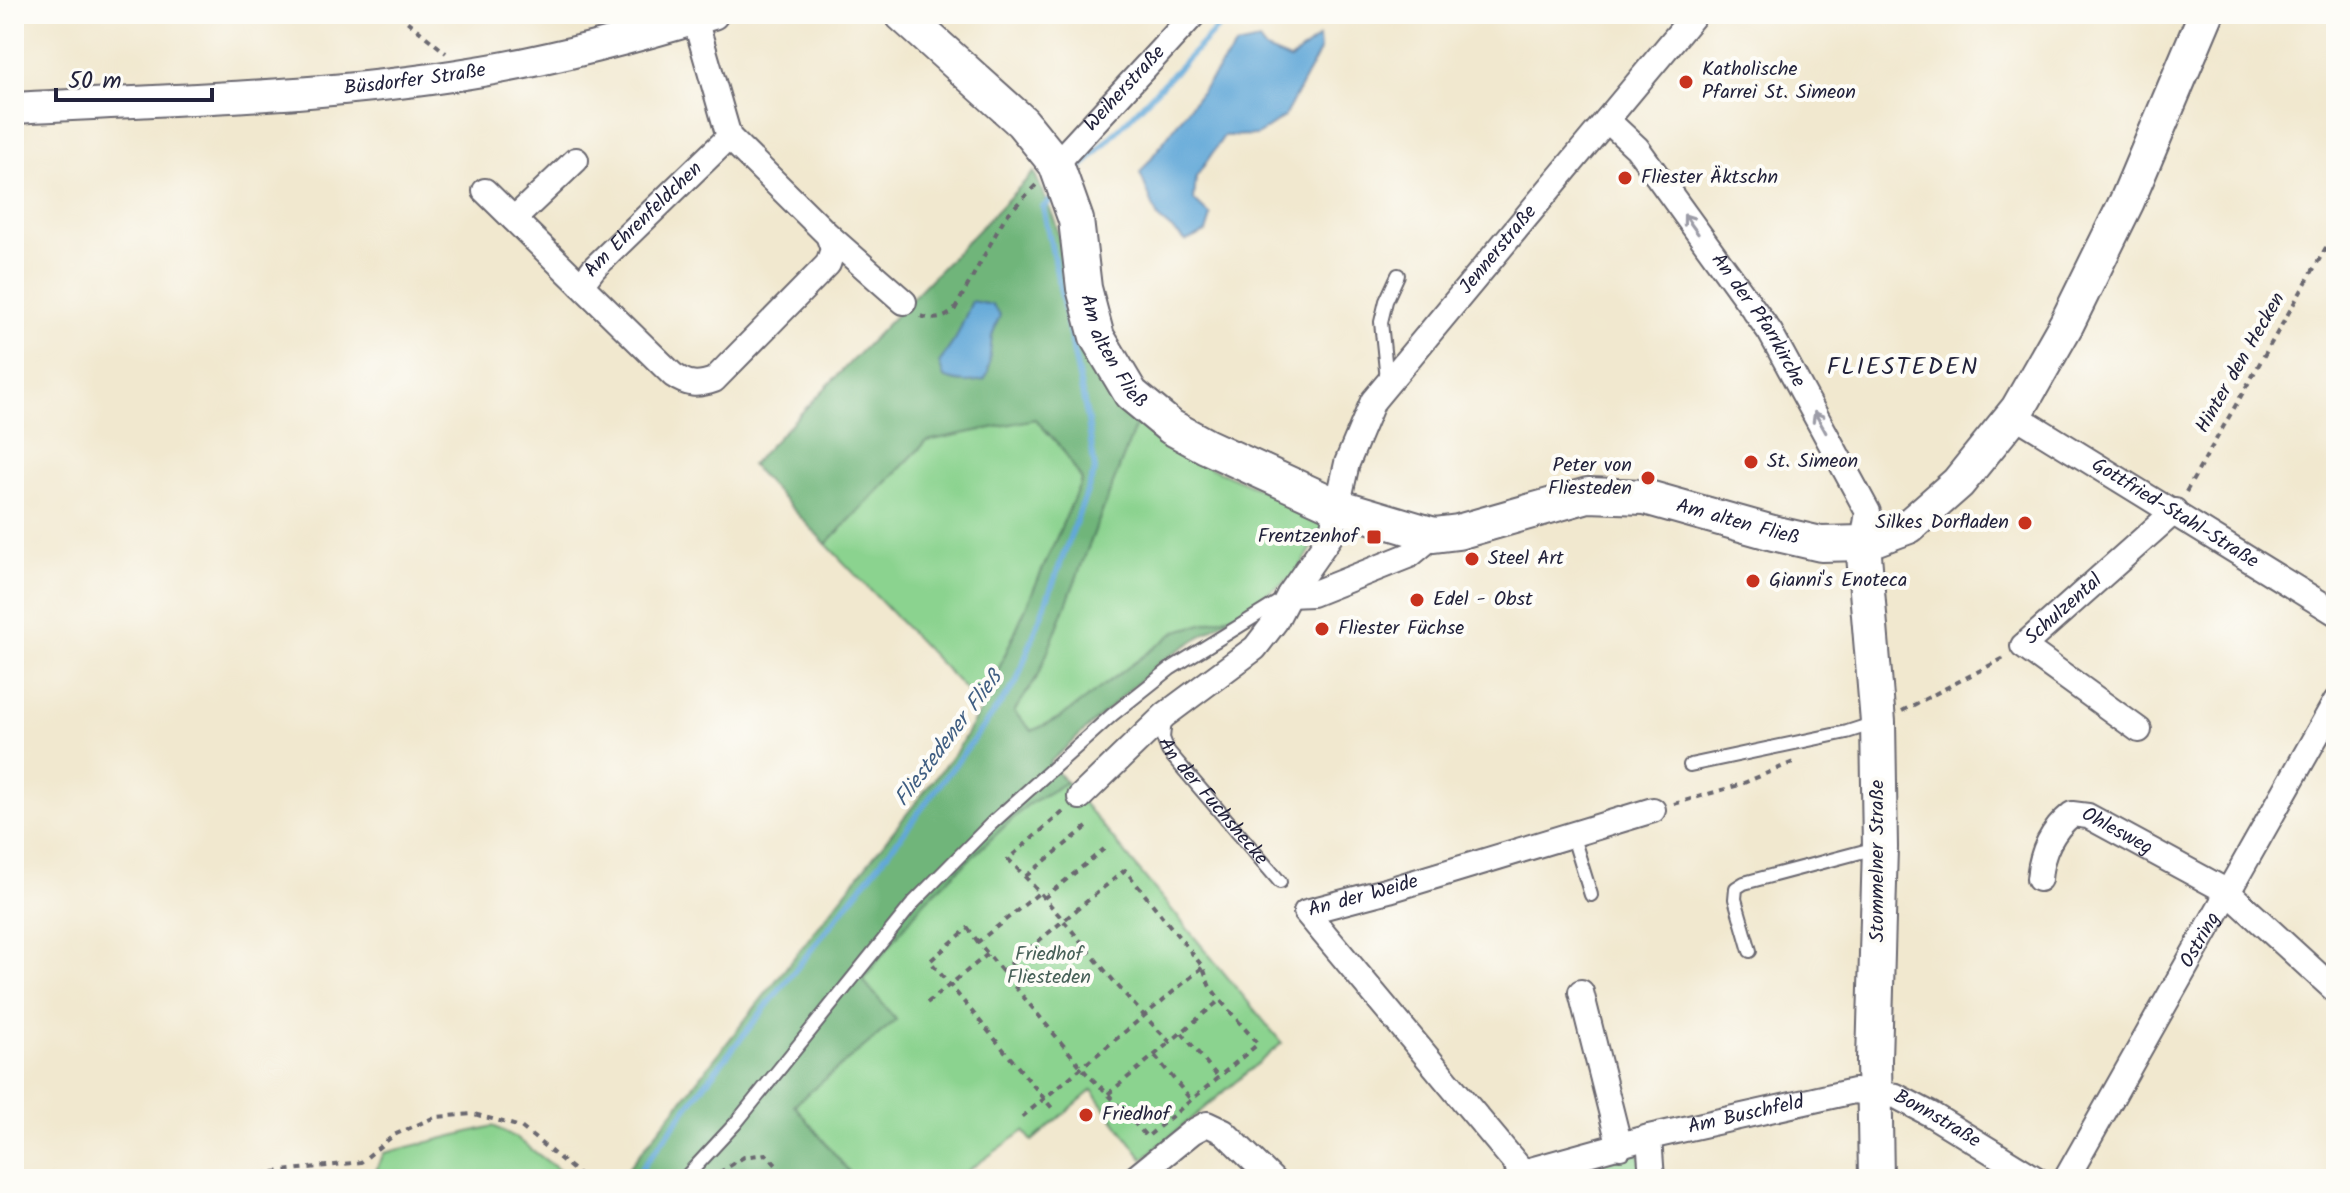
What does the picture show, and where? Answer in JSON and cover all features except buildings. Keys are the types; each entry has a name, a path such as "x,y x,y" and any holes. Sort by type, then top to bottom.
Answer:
{"main road":[{"name":"Am alten Fließ","path":"902,14 1022,122 1056,164 1076,220 1084,288 1097,337 1131,394 1171,427 1337,506 1434,535 1458,532 1588,495 1645,497 1821,544 1863,543 1909,526 1958,483 2013,414 2067,323 2127,201 2206,14"},
{"name":"Stommelner Straße","path":"1863,543 1878,722 1880,847 1876,1179"}],"street":[{"name":"Weiherstraße","path":"1056,164 1194,14"},
{"name":"Jennerstraße","path":"1337,506 1347,463 1373,401 1695,14"},
{"name":"Büsdorfer Straße","path":"14,108 353,89 472,73 704,17"},
{"path":"704,17 729,137 828,235 904,302"},
{"name":"An der Pfarrkirche","path":"1607,120 1637,148 1770,332 1868,512 1863,543"},
{"name":"Am Ehrenfeldchen","path":"729,137 594,268 581,285 673,375 685,383 700,385 714,380 828,264 833,249 828,235"},
{"path":"514,219 576,160"},
{"path":"485,191 581,285"},
{"name":"Gottfried-Stahl-Straße","path":"2013,414 2336,613"},
{"name":"An der Fuchshecke","path":"1080,797 1165,715 1255,648 1331,535 1337,506"},
{"name":"Schulzental","path":"2139,730 2023,646 2175,511"},
{"path":"1289,595 1312,594 1410,555 1434,535"},
{"name":"Ostring","path":"2066,1179 2336,701"},
{"name":"An der Weide","path":"1520,1175 1306,912 1653,810"},
{"name":"Ohlesweg","path":"2039,879 2041,859 2058,825 2072,814 2088,816 2228,892"},
{"path":"2228,892 2336,991"},
{"path":"1581,992 1620,1147"},
{"name":"Am Buschfeld","path":"1520,1175 1649,1137 1854,1091 1875,1094"},
{"name":"Bonnstraße","path":"1875,1094 1896,1096 1932,1115 2036,1179"},
{"path":"1134,1179 1192,1132 1207,1124 1224,1132 1272,1179"},
{"path":"1649,1137 1652,1179"}],"lane":[{"path":"1388,384 1381,322 1386,301 1398,275"},
{"path":"684,1179 735,1124 914,902 992,823 1112,715 1170,669 1289,595"},
{"name":"An der Fuchshecke","path":"1165,715 1163,738 1168,751 1280,882"},
{"path":"1690,765 1847,732 1878,722"},
{"path":"1572,834 1591,895"},
{"path":"1750,951 1735,899 1736,888 1744,883 1880,847"}],"path":[{"path":"398,14 472,73"},
{"path":"904,302 929,319 949,316 1005,217 1056,164"},
{"name":"Hinter den Hecken","path":"2175,511 2336,230"},
{"path":"1878,722 2023,646"},
{"path":"1653,810 1739,785 1812,754"},
{"path":"1080,797 1008,859 1026,876 1143,1016 1170,1042"},
{"path":"1026,876 1087,827"},
{"path":"1044,898 1104,849"},
{"path":"1002,971 1125,870 1203,967 1209,985 1220,1000 1258,1044 1147,1137 1096,1085 978,942 968,928 930,961 1052,1108"},
{"path":"978,942 1039,893"},
{"path":"927,1003 988,954"},
{"path":"1022,1117 1203,967"},
{"path":"1108,1094 1220,1000"},
{"path":"1181,1033 1218,1077"},
{"path":"1154,1055 1191,1100"},
{"path":"214,1179 361,1162 394,1135 435,1117 474,1114 521,1127 585,1179"},
{"path":"709,1179 744,1157 766,1154 789,1179"}],"green space":[{"path":"1034,172 1055,221 1066,265 1076,331 1101,384 1137,422 1039,674 1014,712 1032,731 1060,718 1177,631 1234,615 1159,663 1049,763 1066,782 1026,806 923,903 863,980 896,1020 794,1105 855,1179 758,1179 748,1168 733,1179 620,1179 957,750 982,707 1082,480 1061,447 1035,419 927,441 826,544 751,465"},
{"path":"1035,419 1061,447 1082,480 982,707 826,544 927,441"},
{"path":"1137,422 1183,456 1330,519 1295,575 1234,615 1177,632 1061,717 1032,731 1014,712 1039,674"},
{"name":"Friedhof Fliesteden","path":"1066,782 1282,1043 1143,1159 1092,1090 1032,1141 1024,1131 956,1179 855,1179 794,1105 896,1020 862,980 923,903 1026,806"},
{"path":"493,1126 515,1137 571,1179 372,1179 384,1153"},
{"path":"1639,1152 1644,1179 1541,1179"}],"water":[{"path":"1319,37 1320,51 1284,117 1257,135 1224,136 1196,177 1194,200 1211,216 1206,232 1186,241 1158,218 1140,173 1236,46 1259,41 1266,50 1290,60"},
{"path":"972,301 992,305 1000,315 992,336 988,374 984,380 968,382 944,377 939,363 956,338"}],"waterway":[{"name":"Fliestedener Fließ","path":"1078,171 1231,14"},
{"name":"Fliestedener Fließ","path":"634,1179 1016,683 1095,470 1088,421 1043,207 1050,201"}],"place":[{"name":"Katholische Pfarrei St. Simeon","path":"1686,82"},
{"name":"Fliester Äktschn","path":"1625,178"},
{"name":"St. Simeon","path":"1751,462"},
{"name":"Peter von Fliesteden","path":"1648,478"},
{"name":"Silkes Dorfladen","path":"2025,523"},
{"name":"Frentzenhof","path":"1374,537"},
{"name":"Steel Art","path":"1472,559"},
{"name":"Gianni's Enoteca","path":"1753,581"},
{"name":"Edel - Obst","path":"1417,600"},
{"name":"Fliester Füchse","path":"1322,629"},
{"name":"Friedhof","path":"1086,1115"}],"district":[{"name":"FLIESTEDEN","path":"1903,367"}]}
